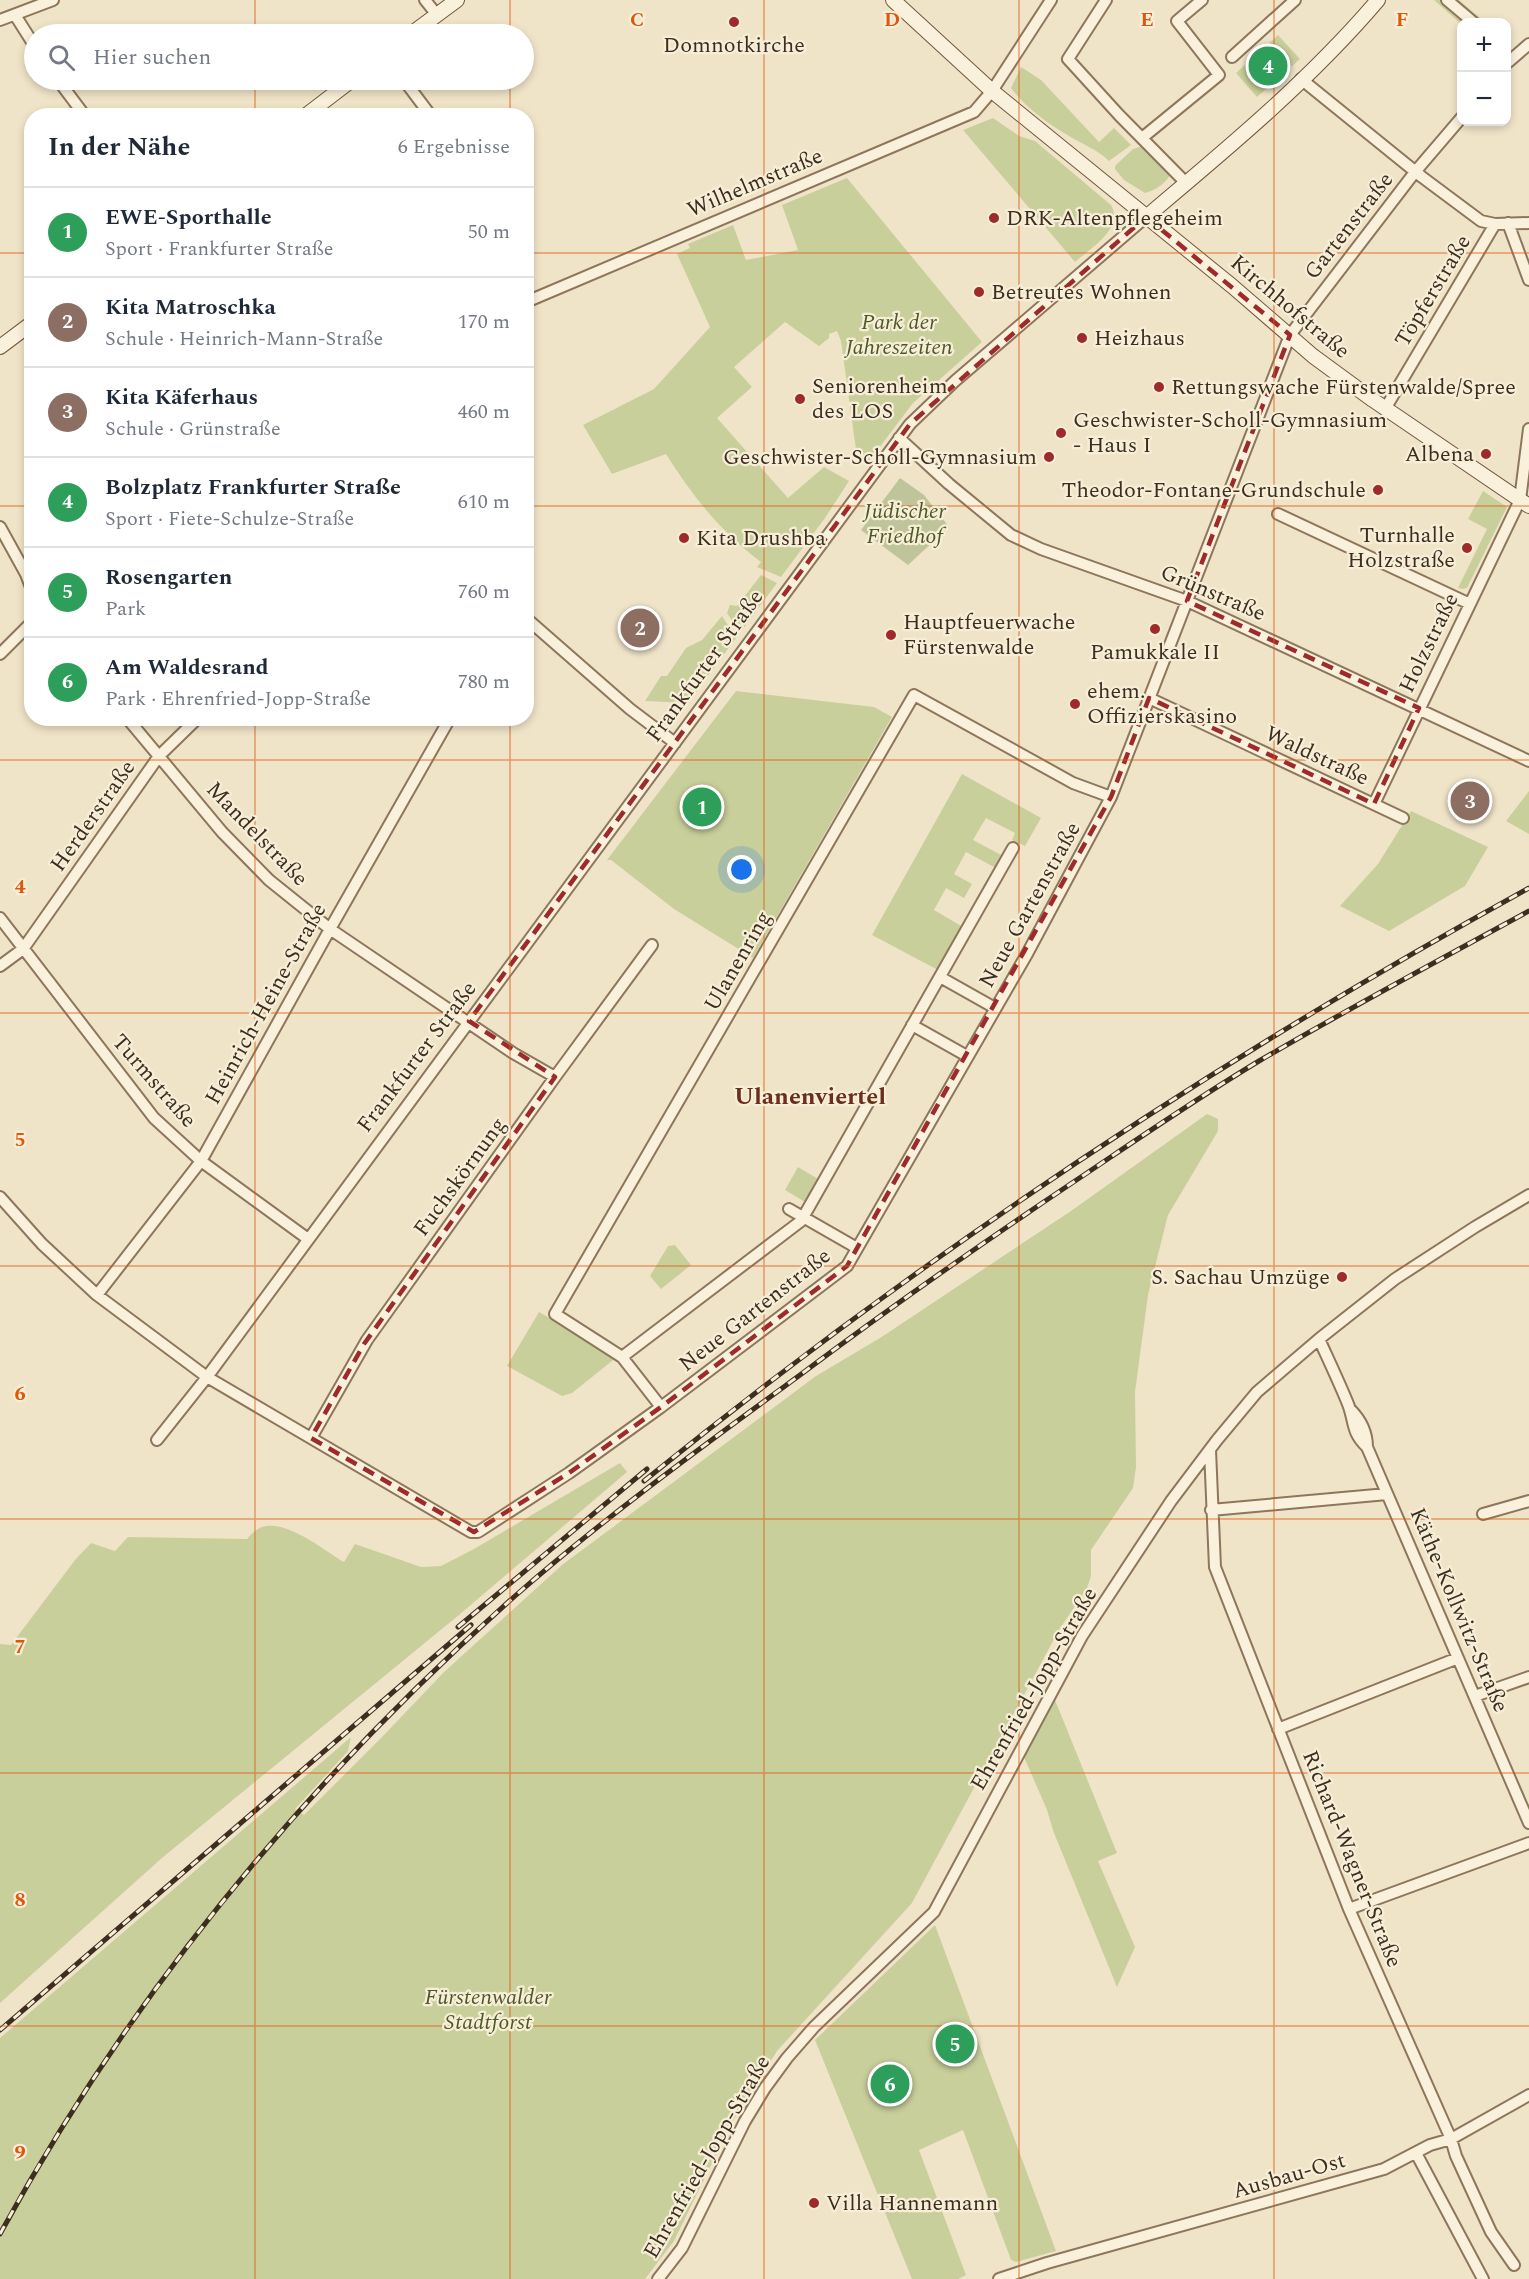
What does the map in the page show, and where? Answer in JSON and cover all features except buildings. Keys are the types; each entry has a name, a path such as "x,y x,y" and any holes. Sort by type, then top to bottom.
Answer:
{"street":[{"path":"0,20 53,0"},
{"path":"425,0 437,15"},
{"path":"425,24 457,0"},
{"name":"Kirchhofstraße","path":"893,0 992,91 1335,374 1525,503"},
{"name":"Wilhelmstraße","path":"534,295 974,112 992,91 1051,0"},
{"path":"1106,0 1068,59 1186,183"},
{"path":"1142,138 1219,75 1177,21 1202,0"},
{"path":"1232,57 1295,0"},
{"path":"1447,0 1468,18"},
{"name":"Frankfurter Straße","path":"157,1440 207,1377 910,424 955,381 1186,183 1301,79 1372,2"},
{"path":"15,15 24,29"},
{"path":"1511,54 1529,44"},
{"path":"1301,79 1481,221 1495,224 1529,223"},
{"path":"66,90 79,108"},
{"path":"315,108 339,90"},
{"path":"412,90 425,108"},
{"name":"Gartenstraße","path":"1187,601 1290,335 1457,122"},
{"path":"1508,223 1529,280"},
{"name":"Töpferstraße","path":"1385,408 1495,224"},
{"path":"0,347 24,329"},
{"name":"Holzstraße","path":"1374,804 1470,604 1525,503 1529,429"},
{"name":"Grünstraße","path":"899,438 949,484 1011,535 1041,549 1187,601 1529,761"},
{"path":"1278,514 1470,604"},
{"path":"0,527 24,570"},
{"name":"Neue Gartenstraße","path":"0,1197 42,1244 97,1295 207,1377 474,1532 569,1473 661,1407 847,1266 1056,903 1111,797 1187,601"},
{"path":"534,625 630,709 675,743"},
{"path":"0,654 24,630"},
{"name":"Ulanenring","path":"661,1407 622,1357 555,1314 914,695 1073,783 1111,797"},
{"name":"Waldstraße","path":"1149,698 1403,818"},
{"name":"Mandelstraße","path":"134,726 222,831 269,880 330,929 469,1021 513,1053 555,1077"},
{"name":"Herderstraße","path":"0,966 23,949 159,756 190,726"},
{"name":"Heinrich-Heine-Straße","path":"97,1295 201,1161 445,726"},
{"path":"622,1357 801,1221 1013,848"},
{"name":"Turmstraße","path":"0,918 154,1118 201,1161 308,1239"},
{"name":"Fuchskörnung","path":"311,1438 364,1344 652,945"},
{"path":"940,976 995,1008"},
{"path":"912,1025 967,1056"},
{"name":"Ehrenfried-Jopp-Straße","path":"658,2279 682,2248 746,2121 765,2088 787,2058 814,2027 934,1912 1082,1636 1171,1501 1210,1450 1257,1392 1319,1339 1395,1279 1529,1195"},
{"path":"789,1209 857,1248"},
{"name":"Käthe-Kollwitz-Straße","path":"1319,1339 1350,1408 1352,1426 1359,1439 1367,1447 1529,1822"},
{"name":"Richard-Wagner-Straße","path":"1210,1450 1215,1567 1349,1909 1451,2139 1455,2156 1491,2232 1514,2265"},
{"path":"1211,1510 1387,1494"},
{"path":"1483,1514 1529,1501"},
{"path":"1278,1729 1458,1658"},
{"path":"1474,1696 1529,1677"},
{"path":"1349,1909 1529,1843"},
{"name":"Ausbau-Ost","path":"999,2279 1047,2263 1384,2169 1430,2145 1451,2139 1529,2095"},
{"path":"1416,2153 1483,2279"}],"highlighted area":[{"path":"1146,217 1290,335 1187,601 1419,708 1374,804 1149,698 1111,797 847,1266 661,1407 569,1473 474,1532 311,1438 364,1344 555,1077 469,1021 910,424"}],"green space":[{"path":"1434,0 1459,0 1480,18 1457,18 1457,20"},
{"path":"1278,35 1300,59 1257,97 1236,73"},
{"path":"1021,67 1041,80 1099,142 1114,128 1131,145 1109,161 1095,150 1045,121 1011,88"},
{"path":"993,118 1019,136 1035,141 1111,205 1114,214 1110,230 1075,262 963,130"},
{"path":"1143,146 1171,173 1160,186 1145,193 1124,180 1115,169 1115,166 1133,149"},
{"name":"Park der Jahreszeiten","path":"847,178 982,342 913,403 867,464 857,457 841,341 837,331 829,334 829,338 819,346 785,322 734,367 752,387 717,418 788,498 824,467 849,481 825,518 781,577 757,567 761,562 720,526 686,485 666,454 612,474 583,425 654,389 710,327 677,254 690,248 688,244 733,225 746,260 798,250 782,205"},
{"name":"Jüdischer Friedhof","path":"900,478 924,495 949,527 908,565 861,530"},
{"path":"1483,491 1507,507 1467,588 1462,589 1458,588 1487,529 1468,519"},
{"path":"761,575 777,583 740,633 727,613 730,605 737,606"},
{"path":"722,616 736,638 688,703 645,701 661,676 667,676 686,648 702,640"},
{"path":"736,691 874,707 892,717 753,958 674,909 611,860 607,860"},
{"path":"962,774 1041,818 1025,846 1012,840 1015,833 986,818 973,840 1003,856 996,868 966,852 954,874 972,884 964,898 946,888 934,910 963,927 938,970 872,935"},
{"path":"1529,791 1529,834 1506,821"},
{"path":"1411,811 1488,847 1465,886 1389,931 1340,906 1378,864"},
{"name":"Fürstenwalder Stadtforst","path":"1207,1114 1218,1119 1218,1131 1168,1215 1148,1295 1135,1392 1136,1467 1133,1488 1091,1550 1091,1576 1087,1588 1059,1630 912,1903 777,2051 732,2122 674,2241 645,2279 0,2279 0,2038 351,1737 348,1751 295,1809 304,1815 444,1672 562,1565 816,1376 880,1338 1071,1211"},
{"path":"798,1167 818,1179 805,1202 785,1190"},
{"path":"675,1245 691,1265 661,1289 650,1276 668,1246"},
{"path":"539,1312 617,1357 572,1393 562,1396 507,1366"},
{"path":"620,1463 627,1472 459,1615 162,1858 0,2003 0,1644 11,1645 75,1560 91,1543 115,1551 128,1537 247,1539 260,1528 272,1526 293,1531 344,1562 355,1544 421,1567 441,1566"},
{"path":"1055,1700 1117,1853 1098,1861 1135,1947 1117,1987 1024,1757"},
{"path":"935,1925 1056,2251 1016,2262 1011,2260 963,2130 919,2150 966,2275 958,2279 912,2279 815,2040"}],"railway":[{"path":"644,1481 748,1398 855,1318 963,1240 1073,1165 1298,1022 1529,888"},
{"path":"0,2234 52,2145 107,2058 167,1974 230,1893 296,1814 366,1739 439,1666 515,1596 584,1538 691,1455 900,1302 1035,1208 1187,1106 1259,1061 1529,911"},
{"path":"458,1627 647,1469"},
{"path":"0,2030 471,1625"}],"place":[{"name":"Domnotkirche","path":"734,22"},
{"name":"Bolzplatz Frankfurter Straße","path":"1268,66"},
{"name":"DRK-Altenpflegeheim","path":"994,218"},
{"name":"Betreutes Wohnen","path":"979,292"},
{"name":"Heizhaus","path":"1082,338"},
{"name":"Rettungswache Fürstenwalde/Spree","path":"1159,387"},
{"name":"Seniorenheim des LOS","path":"800,399"},
{"name":"Geschwister-Scholl-Gymnasium - Haus I","path":"1061,433"},
{"name":"Albena","path":"1486,454"},
{"name":"Geschwister-Scholl-Gymnasium","path":"1049,457"},
{"name":"Theodor-Fontane-Grundschule","path":"1378,490"},
{"name":"Kita Drushba","path":"684,538"},
{"name":"Turnhalle Holzstraße","path":"1467,548"},
{"name":"Kita Matroschka","path":"640,628"},
{"name":"Pamukkale II","path":"1155,629"},
{"name":"Hauptfeuerwache Fürstenwalde","path":"891,635"},
{"name":"ehem. Offizierskasino","path":"1075,704"},
{"name":"Kita Käferhaus","path":"1470,801"},
{"name":"EWE-Sporthalle","path":"702,807"},
{"name":"S. Sachau Umzüge","path":"1342,1277"},
{"name":"Rosengarten","path":"955,2044"},
{"name":"Am Waldesrand","path":"890,2084"},
{"name":"Villa Hannemann","path":"814,2203"}],"district":[{"name":"Ulanenviertel","path":"810,1097"}]}
